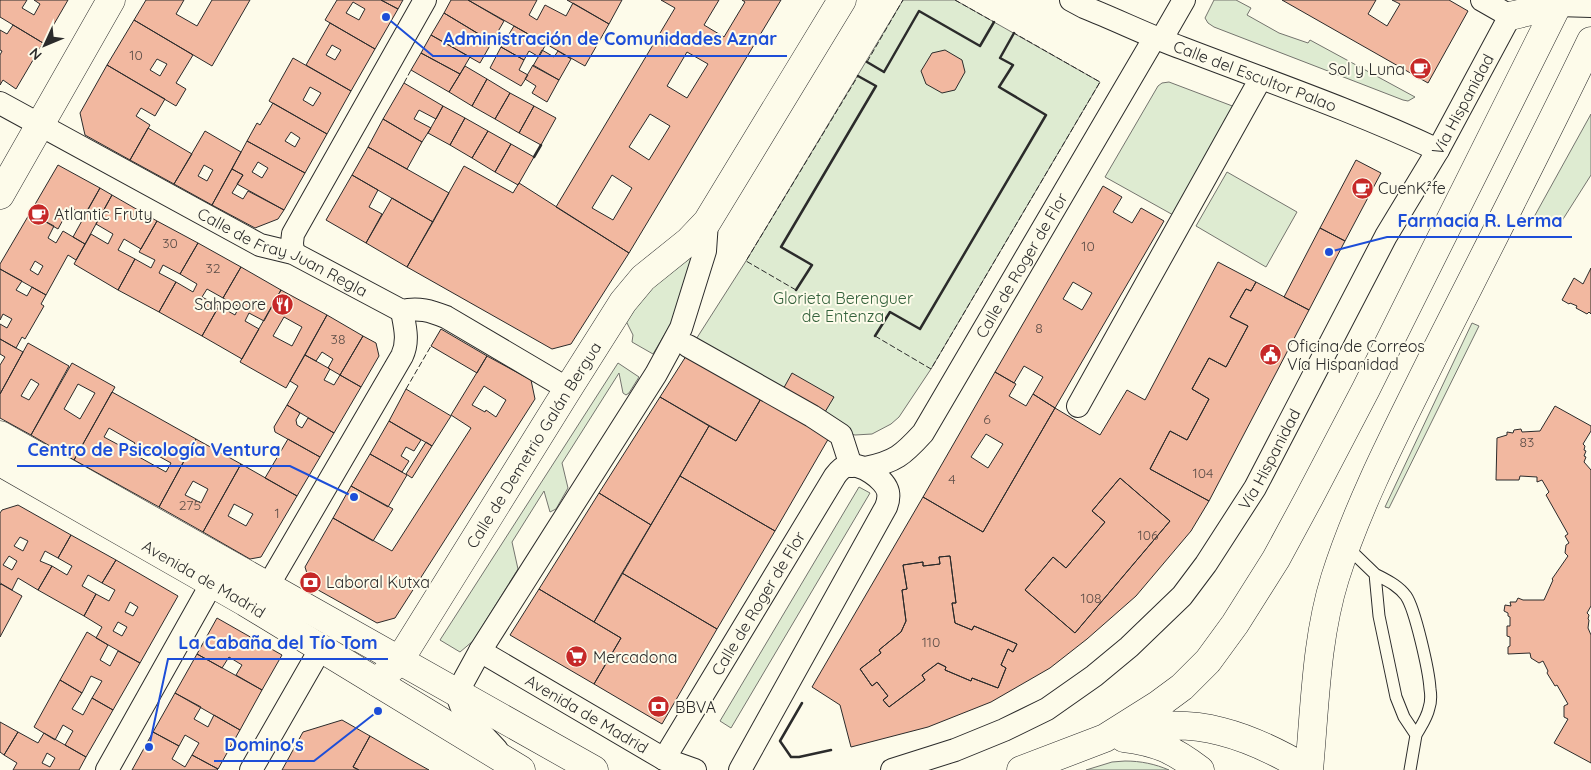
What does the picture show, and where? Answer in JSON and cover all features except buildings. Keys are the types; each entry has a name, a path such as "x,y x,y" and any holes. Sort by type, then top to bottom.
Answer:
{"main road":[{"path":"0,195 111,0"},
{"name":"Calle de Demetrio Galán Bergua","path":"377,682 399,661 623,302 643,278 689,241 707,222 842,0"},
{"path":"1510,16 1558,3"},
{"path":"1105,738 1182,687 1208,661 1235,624 1271,567 1366,389 1558,3"},
{"path":"1021,770 1105,738 1142,728 1167,725 1190,725 1226,732 1282,754 1309,770 1319,653 1335,579 1346,546 1374,480 1406,413 1591,41"},
{"name":"Avenida de Madrid","path":"3,449 268,586 594,770"},
{"name":"Avenida de Madrid","path":"3,449 212,583 514,766"},
{"path":"1105,738 1142,740 1162,746 1185,758 1200,770"}],"street":[{"path":"293,252 293,234 424,0"},
{"name":"Calle del Escultor Palao","path":"1071,0 1084,7 1111,8 1158,38 1412,137 1438,150"},
{"name":"Calle de Roger de Flor","path":"664,759 835,476 847,466 883,465 900,457 922,433 1158,38 1184,0"},
{"path":"1482,0 1510,16"},
{"path":"1558,3 1591,6"},
{"name":"Vía Hispanidad","path":"892,770 915,764 972,743 1047,709 1071,694 1129,647 1182,596 1206,564 1255,488 1386,236 1438,150 1510,16"},
{"path":"1078,406 1261,78"},
{"name":"Calle de Fray Juan Regla","path":"0,103 260,245 293,252 402,311 415,308 446,317 568,389"},
{"name":"Calle de Demetrio Galán Bergua","path":"457,692 480,652 656,374 681,328 705,251 707,222"},
{"path":"245,602 256,598 268,586 406,349 407,338 402,311"},
{"path":"688,346 812,416 840,435 858,467 880,478 888,490 889,499 886,507 740,770"},
{"path":"107,770 212,583"},
{"path":"251,770 321,648"},
{"name":"Avenida de Madrid","path":"480,652 664,759 695,770"},
{"name":"Avenida de Madrid","path":"457,692 464,712 514,766"}],"lane":[{"path":"1346,546 1375,574 1399,588 1408,598 1425,659 1430,690 1430,707 1426,720 1416,735 1410,770"},
{"path":"1375,574 1379,616 1396,697 1404,717 1416,735"}],"green space":[{"name":"Glorieta Berenguer de Entenza","path":"903,0 955,0 1100,82 931,369 899,417 891,424 872,434 855,435 841,432 693,344 746,261"},
{"path":"1214,0 1236,0 1251,8 1247,15 1279,33 1308,43 1310,40 1415,97 1408,101 1403,100 1214,27 1205,18"},
{"path":"1169,82 1235,107 1175,216 1105,177 1158,86"},
{"path":"1591,114 1591,175 1558,227 1534,217"},
{"path":"1227,172 1297,212 1266,267 1196,226"},
{"path":"691,256 672,322 653,354 632,342 633,335 624,317 639,298"},
{"path":"1472,323 1479,326 1389,508 1385,507"},
{"path":"618,363 639,377 626,395 623,393 619,373 562,463 568,488 556,509 550,512 544,491 512,542 518,569 473,641 460,652 440,640"},
{"path":"859,487 870,493 731,728 720,721"},
{"path":"1112,762 1148,763 1169,770 1086,770"}],"fence":[{"path":"867,62 903,0"},
{"path":"955,0 994,22"},
{"path":"875,336 931,369 1100,82 1014,33"},
{"path":"404,83 411,70"},
{"path":"796,290 746,261 858,76"},
{"path":"406,389 431,346"}],"wall":[{"path":"867,62 884,72 919,11 980,46 994,22"},
{"path":"875,336 890,312 920,329 1046,115 999,87 1013,65 1000,58 1014,33"},
{"path":"796,290 812,265 781,247 876,86 858,76"},
{"path":"534,157 541,145"},
{"path":"802,703 780,741 791,757 831,750"}],"place":[{"name":"Administración de Comunidades Aznar","path":"386,17"},
{"name":"Sol y Luna","path":"1421,69"},
{"name":"CuenK²fe","path":"1362,188"},
{"name":"Atlantic Fruty","path":"38,214"},
{"name":"Farmacia R. Lerma","path":"1329,252"},
{"name":"Sahpoore","path":"282,304"},
{"name":"Oficina de Correos Vía Hispanidad","path":"1271,355"},
{"name":"Centro de Psicología Ventura","path":"354,497"},
{"name":"Laboral Kutxa","path":"310,582"},
{"name":"Mercadona","path":"577,657"},
{"name":"BBVA","path":"659,707"},
{"name":"Domino's","path":"378,711"},
{"name":"La Cabaña del Tío Tom","path":"149,747"}]}
